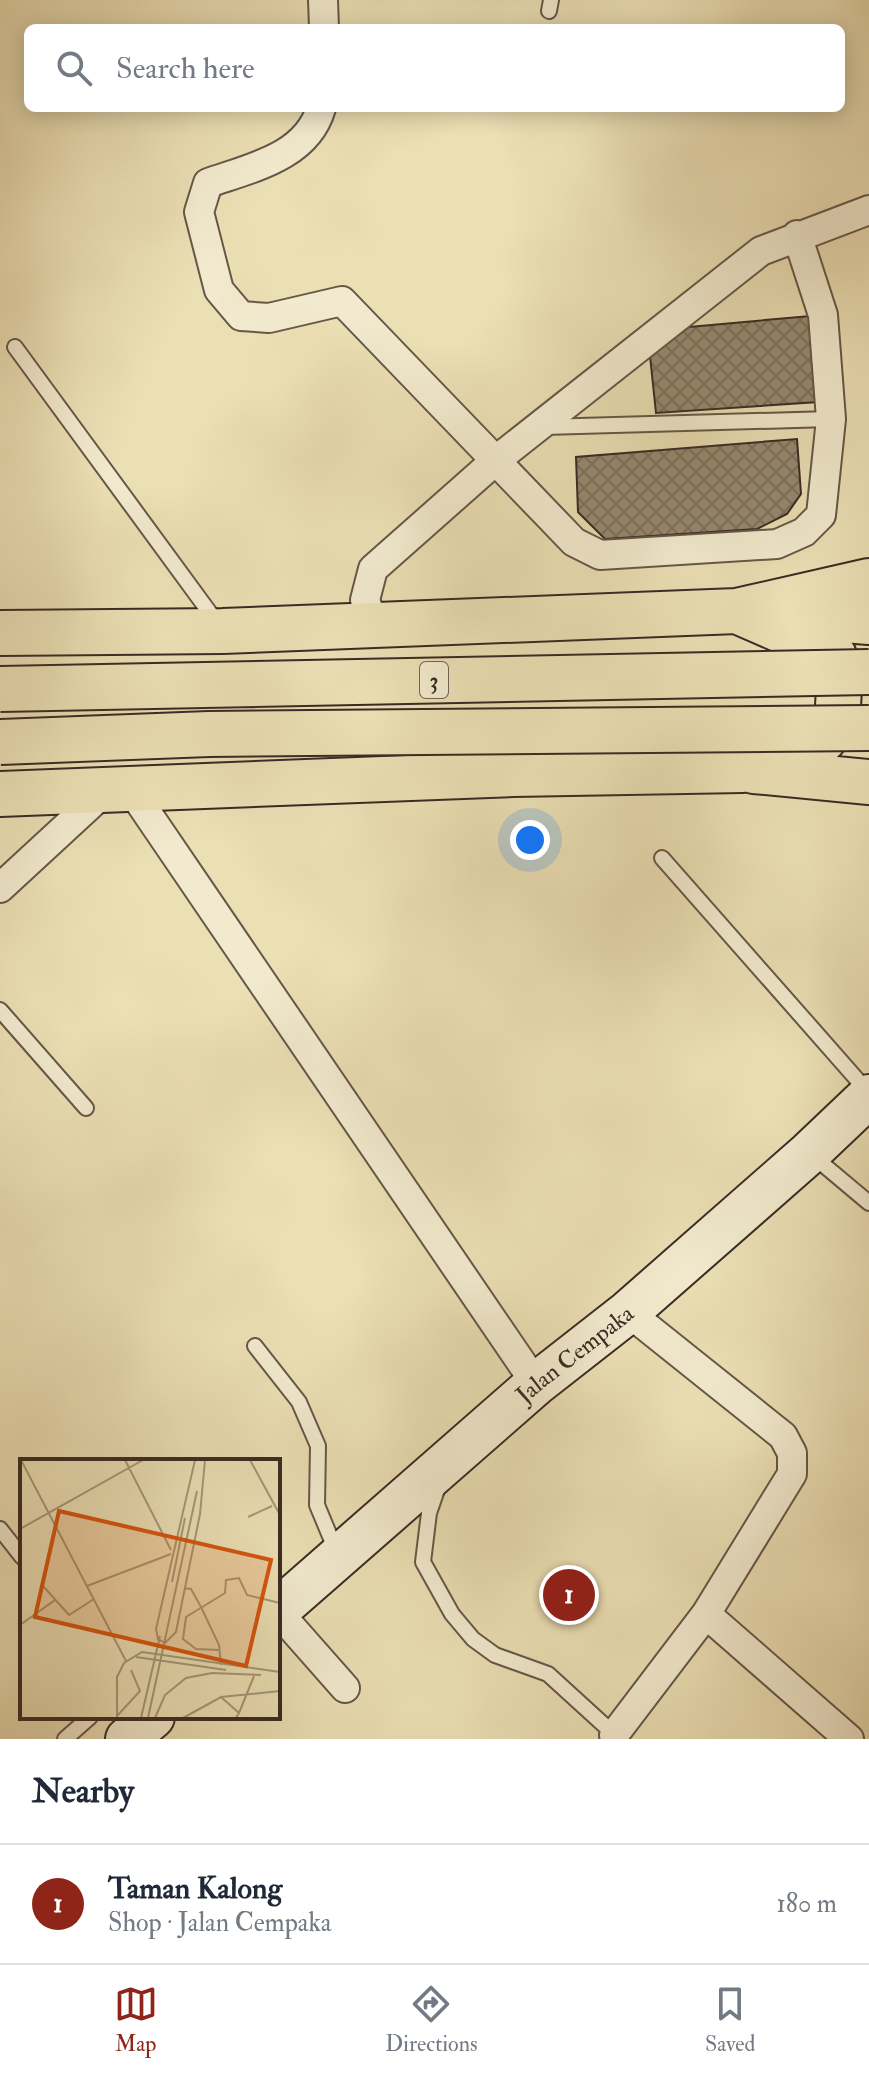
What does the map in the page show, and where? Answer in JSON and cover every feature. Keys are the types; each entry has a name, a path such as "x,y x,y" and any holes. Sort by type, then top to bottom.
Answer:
{"highway":[{"path":"737,611 869,581"},
{"path":"0,633 223,631 737,611 869,622"},
{"path":"737,611 822,648 834,656 840,672 837,723 823,740 743,770"},
{"name":"3","path":"0,689 869,672"},
{"name":"3","path":"0,742 209,734 869,728"},
{"path":"0,794 118,792 513,774 743,770 869,763"},
{"path":"743,770 869,782"}],"street":[{"path":"323,0 324,24"},
{"path":"320,112 317,122 290,152 208,183 199,212 219,290 241,316 269,318 342,301 574,542 600,555 777,544 804,532 821,515 831,419 823,315 797,235"},
{"path":"374,625 365,600 373,569 495,461 761,251 869,210"},
{"path":"0,888 118,792 536,1384"},
{"name":"Jalan Cempaka","path":"280,1609 536,1384 628,1312 809,1153 869,1095"},
{"path":"616,1737 706,1614 792,1474 792,1453 783,1436 628,1312"},
{"path":"280,1613 345,1688"},
{"path":"706,1614 849,1739"},
{"path":"127,1739 151,1719"}],"lane":[{"path":"15,347 223,631"},
{"path":"539,427 831,419"},
{"path":"662,858 869,1095"},
{"path":"0,1010 86,1108"},
{"path":"809,1153 869,1203"},
{"path":"255,1346 299,1402 318,1446 317,1505 339,1557"},
{"path":"446,1462 429,1513 423,1562 452,1614 473,1639 495,1655 548,1674 616,1737"},
{"path":"0,1529 20,1554"},
{"path":"65,1739 88,1719"}],"building":[{"path":"810,316 818,402 656,413 650,356 689,327"},
{"path":"797,439 801,494 787,514 757,529 605,539 578,512 576,457"}],"place":[{"name":"Taman Kalong","path":"569,1595"}]}
